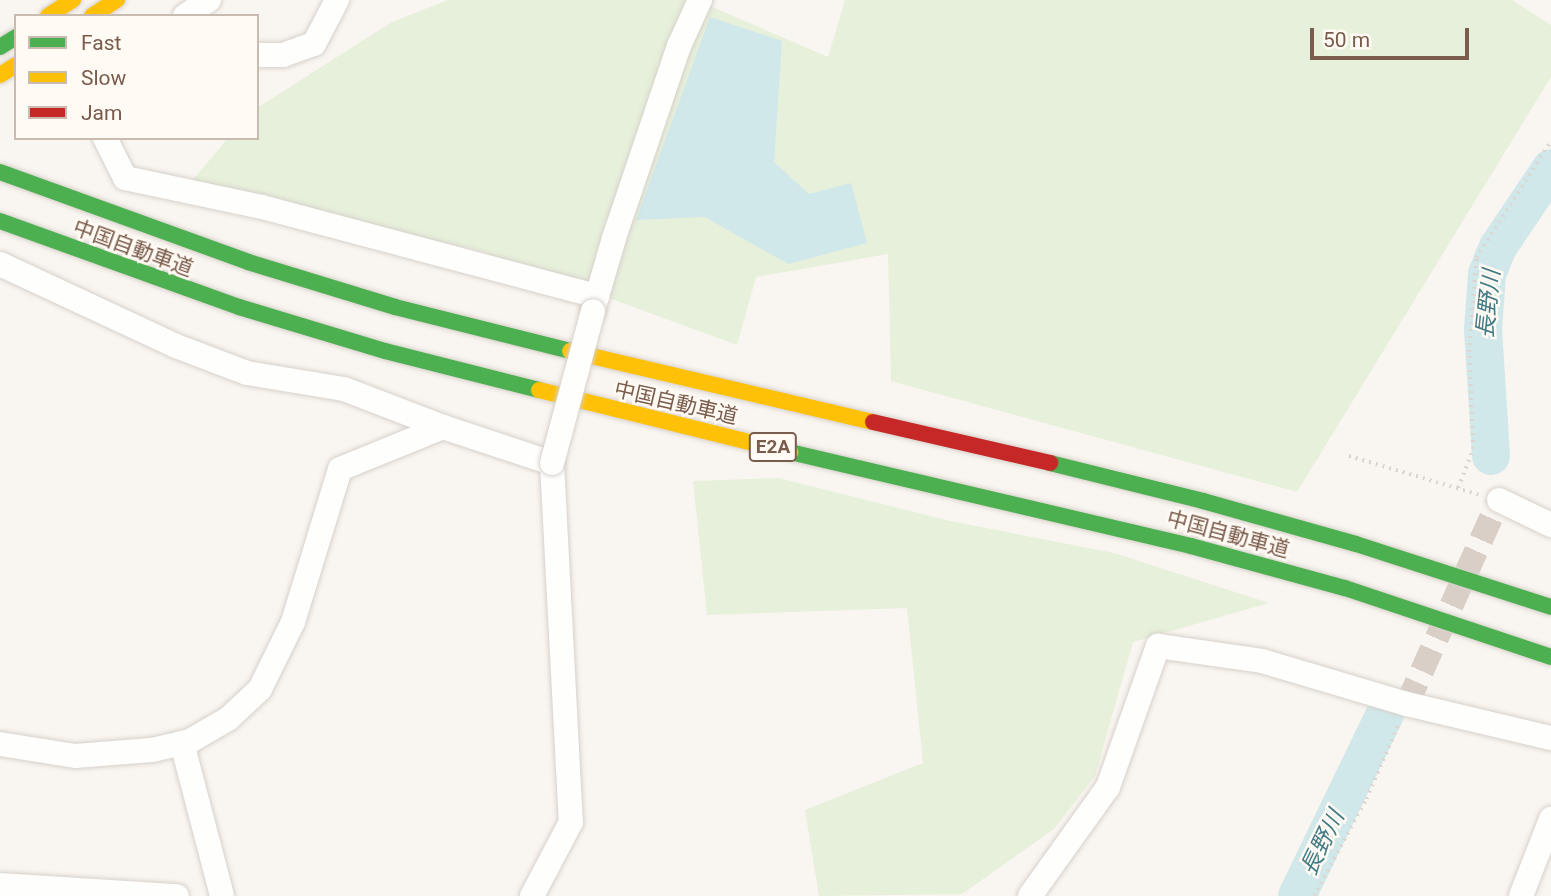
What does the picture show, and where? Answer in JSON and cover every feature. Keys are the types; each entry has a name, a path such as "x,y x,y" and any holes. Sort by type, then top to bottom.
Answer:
{"main road":[{"path":"51,14 73,0"},
{"path":"95,14 117,0"},
{"name":"中国自動車道","path":"0,173 247,262 395,307 677,379 999,451 1203,501 1356,544 1551,607"},
{"name":"中国自動車道","path":"0,221 226,303 385,351 655,420 1191,546 1345,588 1551,657"}],"street":[{"path":"188,14 209,0"},
{"path":"259,55 283,55 314,44 337,0"},
{"path":"532,896 571,822 552,463 595,303 679,47 700,0"},
{"path":"106,140 125,178 262,207 595,303"},
{"path":"0,264 176,346 247,373 344,389 443,427 552,463"},
{"path":"0,744 75,756 152,750 182,743 228,719 260,689 293,622 340,469 443,427"},
{"path":"1499,500 1551,525"},
{"path":"1030,896 1108,786 1158,646 1262,661 1407,704 1551,738"},
{"path":"182,743 222,896"},
{"path":"1521,896 1551,819"},
{"path":"0,885 177,896"}],"path":[{"path":"1458,488 1473,449 1469,352 1476,258 1551,141"},
{"path":"1349,456 1499,500"},
{"path":"1314,896 1366,799 1407,704"}],"green space":[{"path":"448,0 696,0 828,57 845,0 1512,0 1551,25 1551,77 1297,492 891,381 888,254 756,277 737,345 478,250 187,187 226,140 259,140 259,107 392,22"},
{"path":"778,478 950,521 1114,553 1269,603 1133,642 1095,776 1054,829 962,894 819,896 805,810 923,763 907,608 707,615 693,481"}],"water":[{"path":"710,17 782,41 774,162 809,194 851,183 867,243 788,264 705,217 636,220"}],"waterway":[{"name":"長野川","path":"1491,456 1483,329 1487,274 1498,247 1551,168"},
{"name":"長野川","path":"1297,896 1385,714"}],"tunnel":[{"path":"1407,704 1499,500"}],"traffic: fast":[{"path":"0,47 14,38"},
{"path":"0,172 248,262 395,307 570,351"},
{"path":"0,221 239,307 385,351 539,390"},
{"path":"790,452 1191,546 1345,588 1551,657"},
{"path":"1050,463 1203,501 1356,544 1551,607"}],"traffic: slow":[{"path":"51,14 73,0"},
{"path":"95,14 117,0"},
{"path":"0,75 14,66"},
{"path":"570,351 873,422"},
{"path":"539,390 790,452"}],"traffic: jam":[{"path":"873,422 1050,463"}]}
